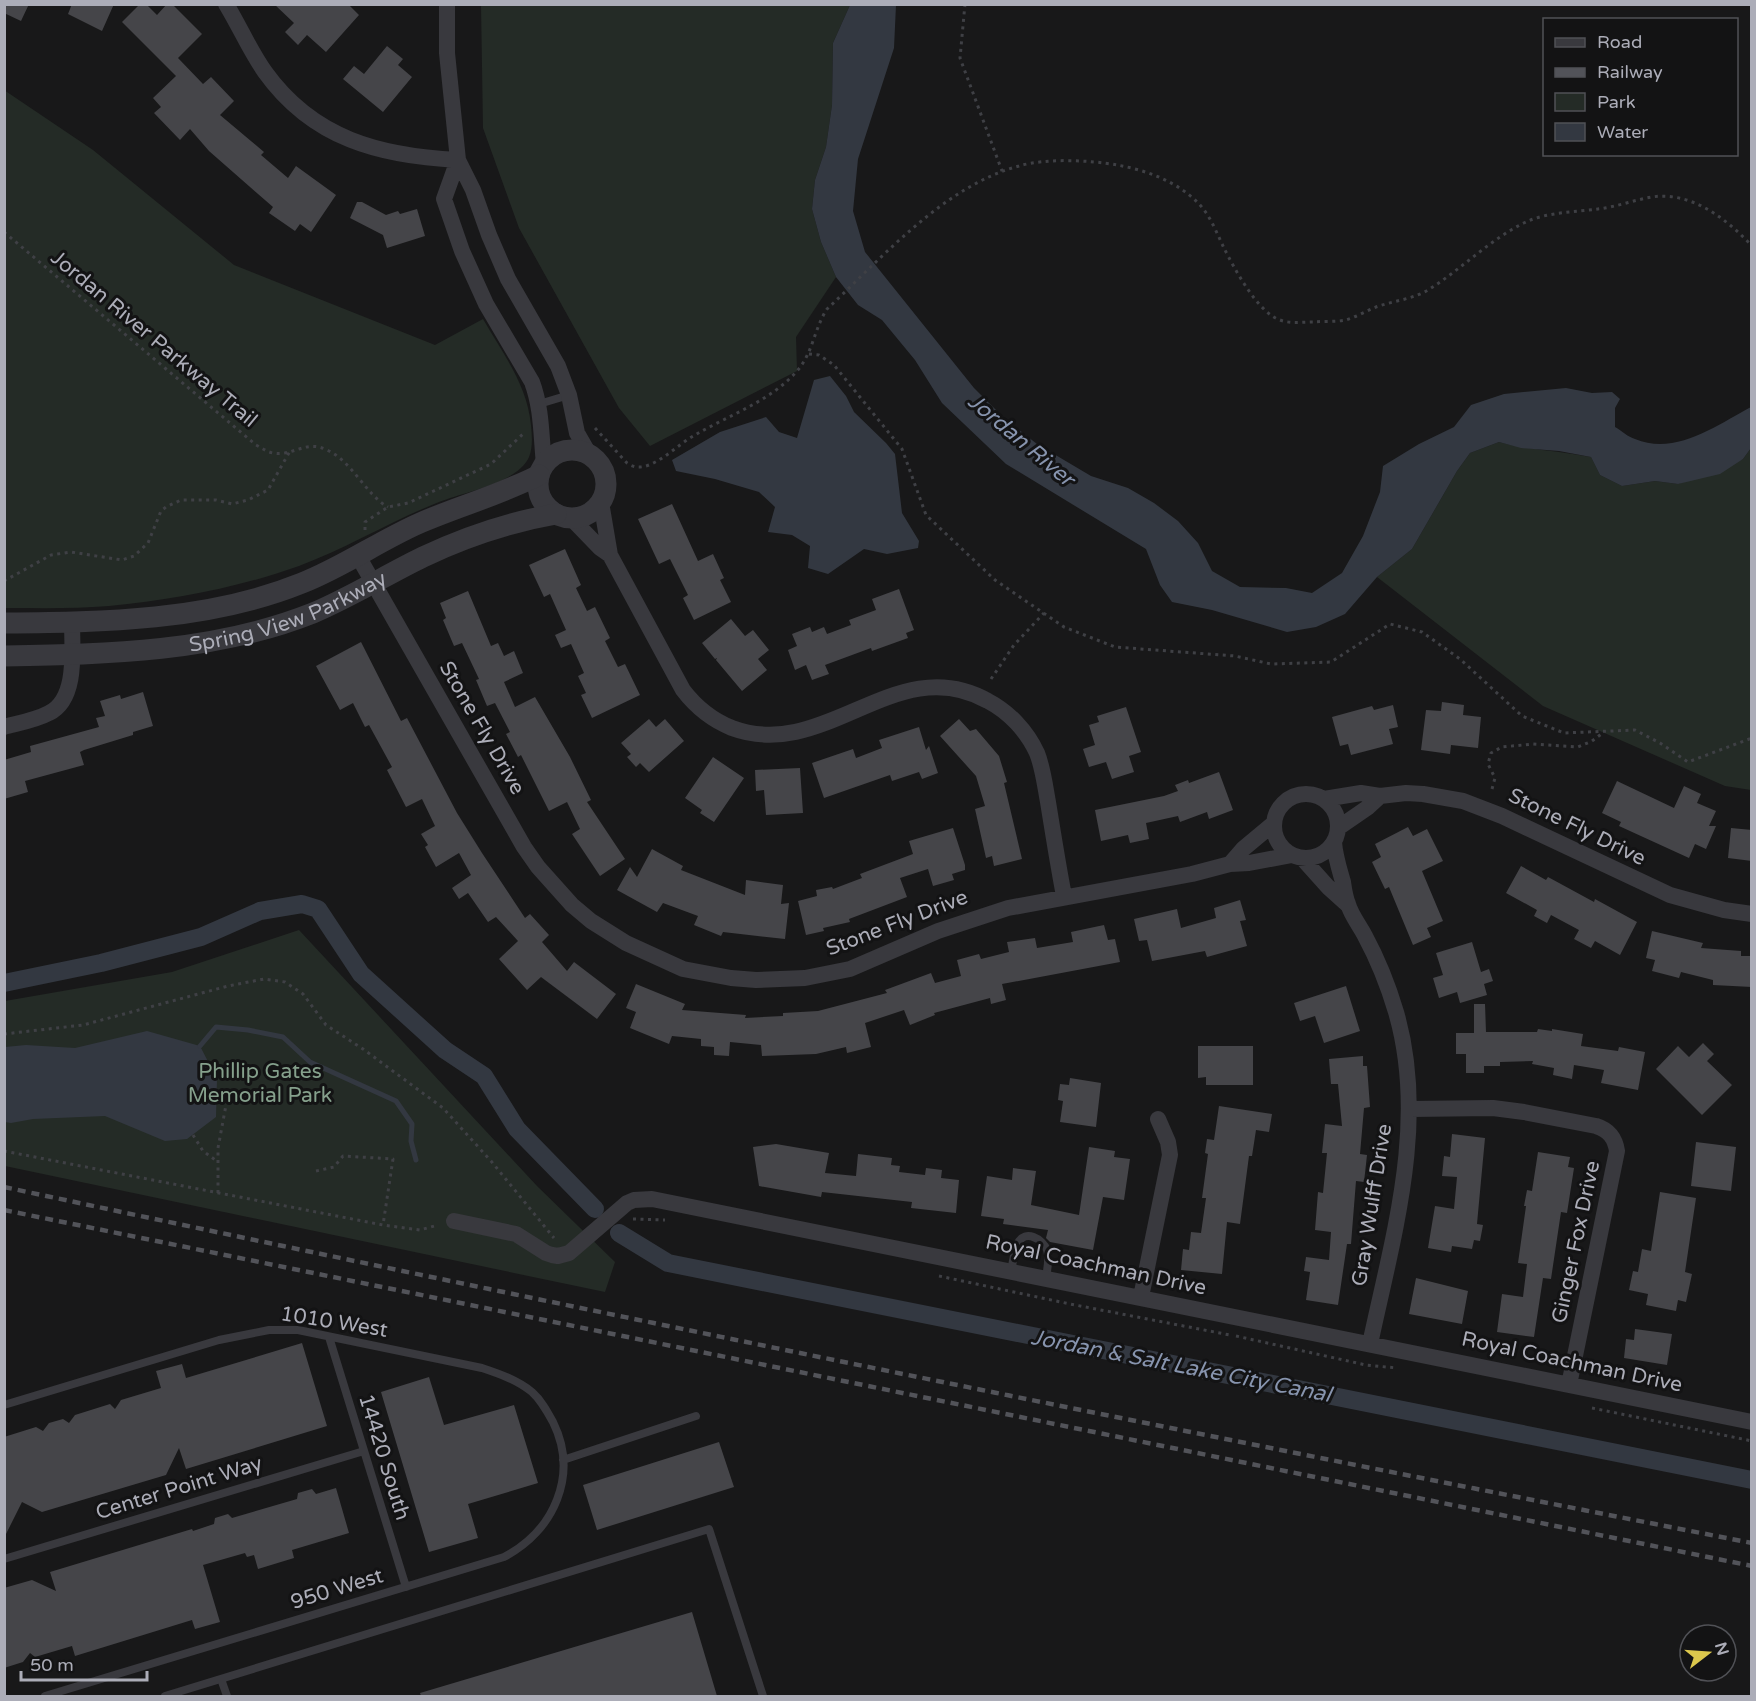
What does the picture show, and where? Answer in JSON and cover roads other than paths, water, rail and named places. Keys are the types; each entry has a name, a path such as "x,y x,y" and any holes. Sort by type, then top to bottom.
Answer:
{"street":[{"path":"226,4 267,74 278,89 308,116 348,139 374,149 422,158 458,160"},
{"path":"447,4 447,53 458,160 473,190 504,271 552,353 568,395 577,433 589,454"},
{"path":"458,160 444,199 473,277 486,304 532,382 539,404 541,470 538,487 541,498 547,507 563,516 610,555"},
{"path":"541,470 560,452 579,450 596,459 605,475 605,494 601,502 588,514 563,516"},
{"name":"Spring View Parkway","path":"4,623 72,622 174,615 238,603 300,584 420,523 501,493 541,470"},
{"path":"601,502 610,555 683,690 700,709 725,726 756,735 796,733 890,696 921,687 953,687 997,705 1021,727 1037,754 1064,896"},
{"name":"Spring View Parkway","path":"4,656 154,650 236,636 314,612 425,556 514,522 563,516"},
{"name":"Stone Fly Drive","path":"358,556 524,847 538,867 572,905 591,921 626,943 683,969 731,978 764,980 805,978 850,969 984,914 1064,896 1192,874 1230,864 1297,857"},
{"path":"4,727 49,713 61,704 68,691 72,622"},
{"name":"Stone Fly Drive","path":"1324,799 1361,793 1380,796 1423,794 1463,801 1503,816 1644,885 1707,906 1752,914"},
{"path":"1336,835 1334,812 1324,799 1315,795 1296,795 1280,806 1274,824 1278,843 1297,857 1310,858 1323,853 1336,835 1380,796"},
{"path":"1230,864 1243,849 1274,824"},
{"name":"Gray Wulff Drive","path":"1336,835 1336,864 1348,905 1379,965 1394,1006 1406,1060 1410,1109 1407,1159 1370,1344"},
{"name":"Gray Wulff Drive","path":"1297,857 1348,905"},
{"name":"Ginger Fox Drive","path":"1410,1109 1476,1108 1524,1112 1596,1126 1606,1131 1614,1140 1617,1151 1569,1385"},
{"path":"1141,1297 1170,1155 1168,1142 1158,1119"},
{"name":"Royal Coachman Drive","path":"454,1221 516,1234 546,1253 564,1255 627,1203 634,1200 652,1199 1752,1422"}],"lane":[{"path":"539,404 568,395"},
{"path":"1011,1271 1018,1242 1023,1237 1030,1236 1040,1240 1047,1250 1046,1278"},
{"name":"1010 West","path":"4,1405 244,1333 284,1329 482,1368 510,1378 533,1392 543,1405 560,1440"},
{"name":"14420 South","path":"328,1337 406,1587"},
{"path":"563,1460 696,1416"},
{"name":"950 West","path":"45,1696 492,1561 524,1545 542,1528 554,1507 561,1483 563,1460 560,1440"},
{"name":"Center Point Way","path":"4,1559 364,1451"},
{"path":"165,1696 709,1529 763,1696"},
{"path":"221,1679 226,1696"}],"water":[{"name":"Jordan River","path":"850,5 896,5 894,48 858,159 853,211 865,252 974,388 1005,419 1037,444 1091,476 1128,488 1154,503 1178,521 1198,543 1212,571 1240,587 1286,588 1312,593 1342,573 1363,536 1380,492 1383,466 1419,444 1454,427 1471,405 1504,394 1566,388 1592,393 1612,392 1620,399 1615,408 1615,427 1632,438 1666,444 1710,430 1751,407 1751,448 1743,459 1720,474 1678,484 1655,481 1622,486 1600,475 1591,457 1559,451 1521,448 1499,442 1470,453 1457,471 1412,549 1377,577 1345,614 1316,627 1287,632 1212,610 1172,602 1160,585 1146,549 1006,464 942,403 915,360 882,320 858,305 836,277 821,242 812,209 815,180 826,147 832,105 833,43"},
{"path":"830,376 846,396 854,412 895,454 902,513 919,541 918,548 887,554 864,549 828,574 808,568 810,546 792,535 768,532 775,507 759,492 715,479 676,471 672,460 720,432 766,417 779,432 797,438 814,380"},
{"path":"147,1031 200,1046 217,1079 216,1117 187,1139 165,1141 105,1116 5,1122 5,1047 26,1045 75,1048"}],"waterway":[{"name":"Jordan & Salt Lake City Canal","path":"4,983 101,963 201,937 260,911 302,904 318,909 361,974 445,1050 484,1076 517,1129 595,1209"},
{"path":"200,1046 216,1027 283,1037 310,1062 396,1101 412,1124 411,1141 416,1160"},
{"name":"Jordan & Salt Lake City Canal","path":"619,1233 668,1263 1752,1480"}],"railway":[{"path":"4,1187 877,1369 1752,1543"},
{"path":"4,1210 1752,1566"}],"park label":[{"name":"Phillip Gates Memorial Park","path":"260,1083"}]}
